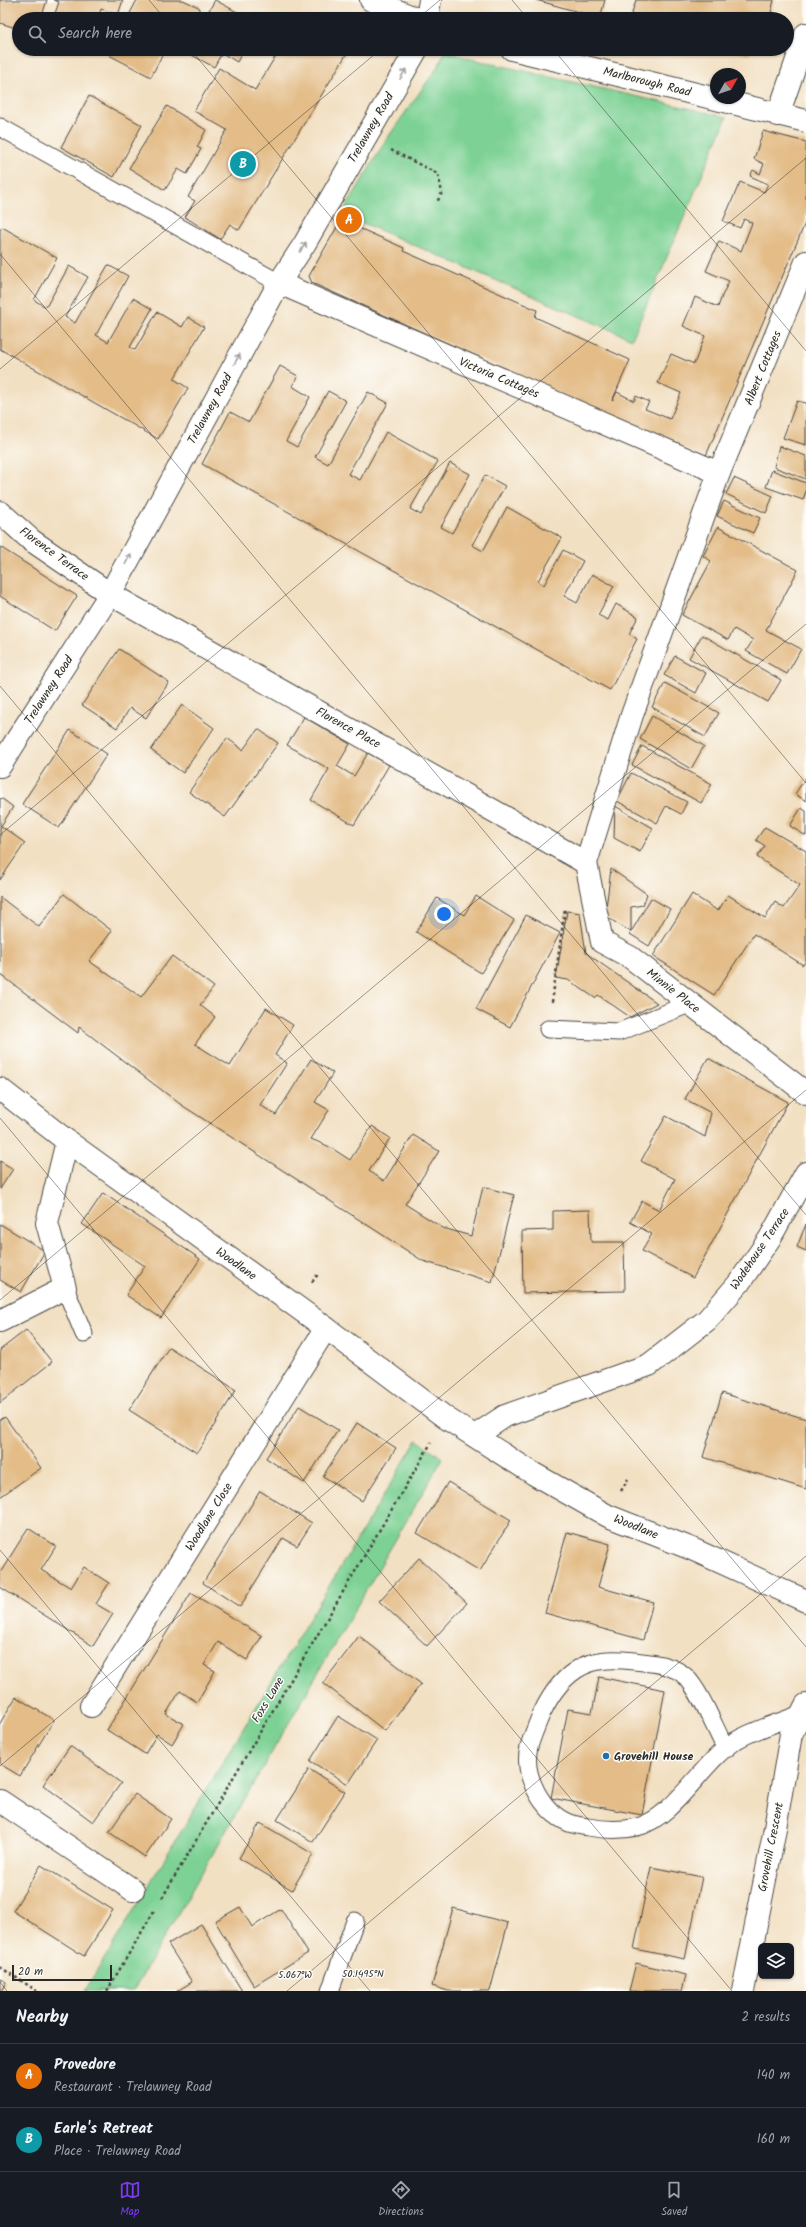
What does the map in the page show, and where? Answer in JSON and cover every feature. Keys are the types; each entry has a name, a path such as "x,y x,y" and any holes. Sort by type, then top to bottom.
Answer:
{"street":[{"path":"371,0 400,12"},
{"path":"428,12 430,0"},
{"path":"778,114 806,34"},
{"name":"Trelawney Road","path":"0,766 110,594 279,283 305,243 413,56"},
{"name":"Marlborough Road","path":"541,56 806,121"},
{"name":"Albert Cottages","path":"586,863 632,716 719,474 806,262"},
{"name":"Victoria Cottages","path":"279,283 719,474"},
{"name":"Florence Terrace","path":"0,512 31,540 110,594"},
{"name":"Florence Place","path":"110,594 586,863"},
{"name":"Minnie Place","path":"586,863 602,942 630,957 689,1004 783,1073 806,1092"},
{"name":"Woodlane","path":"0,1089 67,1141 326,1328 446,1418 474,1436 534,1474 608,1516 692,1549 806,1600"},
{"path":"0,1321 65,1288 47,1223 67,1141"},
{"name":"Wodehouse Terrace","path":"474,1436 504,1416 649,1365 707,1320 739,1283 770,1238 806,1173"},
{"name":"Woodlane Close","path":"91,1706 326,1328"},
{"name":"Grovehill Crescent","path":"743,1991 774,1834 791,1734 804,1709"},
{"path":"0,1801 133,1890"}],"lane":[{"path":"0,127 279,283"},
{"path":"548,1029 619,1032 689,1004"},
{"path":"65,1288 84,1334"},
{"path":"726,1749 694,1688 686,1676 671,1667 652,1663 604,1660 577,1670 555,1690 544,1709 529,1747 529,1772 543,1803 555,1815 569,1823 619,1830 639,1827 655,1820 734,1742 804,1709"},
{"path":"330,1991 355,1921"}],"path":[{"path":"364,140 400,154 438,174 442,193 436,202"},
{"path":"548,1029 566,900"},
{"name":"Foxs Lane","path":"107,1991 446,1418"},
{"path":"0,1967 36,1991"}],"green space":[{"path":"443,56 461,56 727,117 632,339 342,214 386,140 439,65"},
{"path":"417,1440 443,1458 133,1991 85,1991"}],"building":[{"path":"0,0 47,0 43,12 12,12 12,27 0,23"},
{"path":"54,0 123,0 119,12 110,12 101,9 100,12 55,12 59,2"},
{"path":"137,0 183,0 200,8 198,12 131,12"},
{"path":"215,0 237,12 208,12"},
{"path":"536,0 605,0 602,12 579,12"},
{"path":"636,0 774,0 771,12 632,12"},
{"path":"111,56 162,56 151,77"},
{"path":"193,56 220,56 214,67"},
{"path":"227,56 240,56 237,62"},
{"path":"276,56 345,56 239,230 230,224 220,239 185,217 195,201 188,197 227,130 194,111 219,68 255,90"},
{"path":"89,96 142,125 114,177 61,147"},
{"path":"167,106 206,130 197,147 201,149 187,174 178,169 165,190 129,168"},
{"path":"763,131 806,142 806,221 705,458 312,283 309,276 341,220 404,248 403,251 537,310 535,317 630,360 612,401 617,392 634,401 636,396 649,402 645,409 670,419 681,393 658,383 671,354 694,364 705,336 683,326 695,297 718,307 729,281 706,271 719,241 741,251 752,223 744,219 740,228 723,221 740,182 764,192 768,184 750,176 753,170 760,174 764,164 754,159"},
{"path":"2,227 57,258 34,300 46,307 69,266 88,277 65,317 75,323 108,265 128,276 96,335 108,342 133,298 152,309 130,347 135,350 157,312 182,327 188,317 204,327 174,379 188,388 158,439 0,349 0,230"},
{"path":"280,366 298,376 292,386 310,397 286,441 297,447 328,391 346,401 315,457 328,464 368,392 388,403 348,474 360,480 386,432 438,461 410,509 421,515 450,463 470,474 441,527 452,533 485,475 505,486 472,545 483,551 507,507 562,538 538,581 544,585 563,550 583,561 564,596 577,603 592,574 614,586 598,615 608,620 616,604 638,617 629,634 637,639 610,690 202,464 230,412 249,422"},
{"path":"797,401 806,403 806,445 783,438"},
{"path":"779,446 806,456 806,479 774,467"},
{"path":"772,470 806,483 806,491 803,500 766,487"},
{"path":"734,478 773,496 766,513 726,494"},
{"path":"724,501 760,518 753,533 717,516"},
{"path":"718,527 798,570 766,630 801,649 787,674 746,651 753,640 734,629 728,640 682,615 711,561 703,556"},
{"path":"0,547 77,596 55,631 0,596"},
{"path":"702,635 781,680 768,702 689,658"},
{"path":"119,649 169,682 146,718 130,708 117,728 82,705"},
{"path":"675,656 706,673 696,693 664,675"},
{"path":"665,683 719,713 705,737 652,707"},
{"path":"182,705 214,728 183,773 151,750"},
{"path":"652,716 704,746 691,769 640,739"},
{"path":"304,717 350,744 337,766 354,776 368,753 389,765 354,825 311,800 329,769 287,745"},
{"path":"258,729 278,743 225,817 189,792 227,738 243,750"},
{"path":"70,730 107,754 59,828 22,804"},
{"path":"642,746 712,784 701,803 632,765"},
{"path":"631,773 687,802 681,814 666,806 657,823 617,801"},
{"path":"806,777 806,801 795,794"},
{"path":"1,798 13,807 1,826 25,843 0,880 0,800"},
{"path":"615,806 653,828 640,852 614,838"},
{"path":"801,808 806,811 806,836 790,826"},
{"path":"765,827 806,851 806,961 803,965 754,934 714,995 653,956 692,894 718,911 728,895 765,918 775,902 784,908 800,885 757,857 765,846 756,840"},
{"path":"611,869 647,894 643,905 631,907 631,932 605,916"},
{"path":"64,894 112,931 89,961 141,997 172,956 214,987 200,1005 215,1017 195,1044 230,1066 266,1008 293,1025 275,1055 287,1063 260,1105 276,1115 311,1059 333,1073 315,1102 329,1110 311,1139 330,1147 350,1160 372,1126 390,1138 369,1171 384,1181 413,1135 439,1151 405,1204 443,1228 471,1236 483,1187 514,1195 492,1282 423,1261 180,1104 79,1027 78,1033 0,974 0,897 39,927"},
{"path":"476,896 514,920 481,973 416,932 437,898 464,915"},
{"path":"651,898 670,909 649,946 630,934"},
{"path":"567,911 580,913 586,953 657,1003 630,1017 598,995 595,998 568,980 556,978"},
{"path":"526,915 560,933 510,1027 476,1009"},
{"path":"708,1058 788,1102 693,1278 642,1251 652,1234 630,1222 642,1201 659,1210 675,1179 641,1161 666,1116 705,1137 711,1113 685,1099"},
{"path":"0,1161 13,1169 0,1189"},
{"path":"103,1193 200,1259 161,1318 126,1295 145,1266 82,1224"},
{"path":"590,1210 591,1242 624,1242 625,1291 523,1293 522,1231 553,1230 553,1211"},
{"path":"0,1224 45,1251 21,1292 0,1280"},
{"path":"806,1224 806,1251 797,1247"},
{"path":"26,1330 52,1362 0,1403 0,1350"},
{"path":"169,1347 236,1390 197,1453 129,1410"},
{"path":"722,1393 806,1419 806,1489 703,1457"},
{"path":"299,1406 338,1430 304,1483 266,1458"},
{"path":"5,1417 41,1468 0,1497 0,1420"},
{"path":"357,1423 396,1448 362,1501 323,1476"},
{"path":"448,1482 511,1520 480,1571 417,1533"},
{"path":"260,1491 312,1523 297,1546 283,1538 240,1607 203,1583"},
{"path":"28,1528 56,1546 41,1570 71,1588 84,1567 109,1583 96,1604 113,1614 93,1646 0,1587 0,1573"},
{"path":"567,1532 610,1544 598,1587 653,1602 643,1640 545,1613"},
{"path":"419,1558 467,1603 427,1646 379,1601"},
{"path":"191,1593 262,1636 247,1660 218,1642 204,1665 215,1671 197,1702 180,1691 166,1714 184,1724 172,1744 157,1734 145,1754 107,1730"},
{"path":"359,1636 421,1684 385,1731 323,1683"},
{"name":"Grovehill House","path":"599,1677 665,1690 642,1815 551,1798 568,1709 592,1713"},
{"path":"16,1697 54,1720 20,1776 0,1764 0,1723"},
{"path":"338,1716 377,1740 348,1784 310,1761"},
{"path":"70,1746 121,1783 93,1822 43,1785"},
{"path":"309,1769 345,1792 313,1842 277,1820"},
{"path":"135,1794 171,1819 145,1857 109,1832"},
{"path":"260,1823 313,1854 292,1890 239,1858"},
{"path":"41,1865 113,1910 84,1956 13,1911"},
{"path":"651,1867 702,1877 685,1959 634,1949"},
{"path":"240,1907 252,1927 281,1909 308,1953 254,1986 215,1921"},
{"path":"453,1908 508,1923 490,1991 448,1991 432,1986"},
{"path":"201,1924 242,1991 177,1991 192,1982 168,1944"},
{"path":"636,1963 686,1975 682,1991 629,1991"},
{"path":"0,1979 6,1982 1,1991 0,1991"}],"place":[{"name":"Earle's Retreat","path":"243,164"},
{"name":"Provedore","path":"349,220"},
{"name":"Grovehill House","path":"606,1756"}]}
